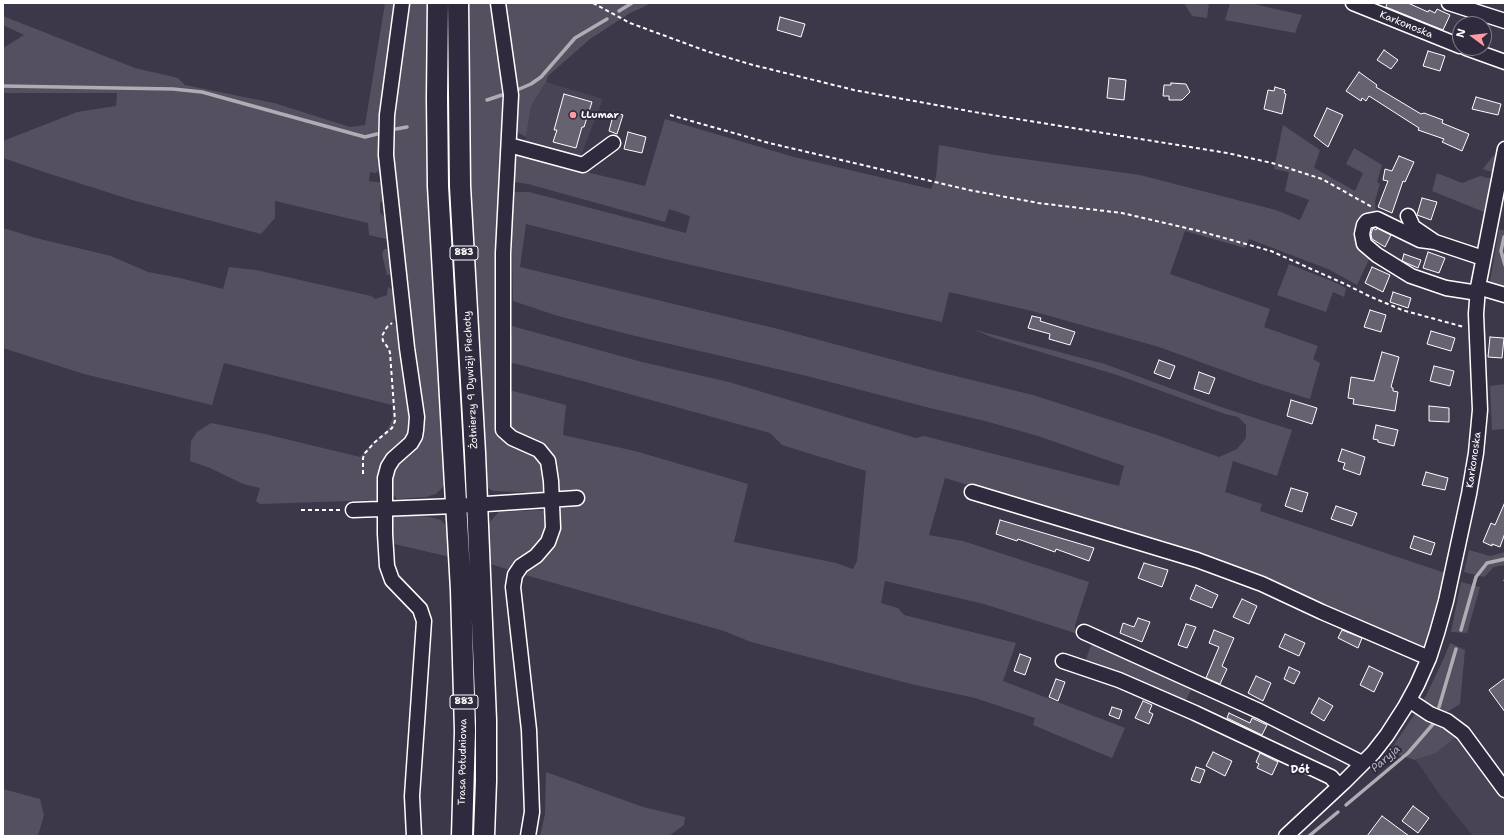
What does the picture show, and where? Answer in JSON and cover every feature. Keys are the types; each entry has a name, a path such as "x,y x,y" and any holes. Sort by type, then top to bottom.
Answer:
{"highway":[{"name":"883","path":"438,3 438,186 456,506"},
{"name":"Żołnierzy 9 Dywizji Piechoty","path":"458,3 460,186 477,504 486,756 484,836"},
{"name":"Trasa Południowa","path":"456,506 460,568 465,731 462,836"}],"street":[{"path":"402,3 387,116 386,155 416,417 416,430 415,436 411,443 393,460 388,467 385,478 385,508 387,566 392,580 420,609 424,621 412,796 414,836"},
{"path":"498,3 511,95 503,253 503,430 512,438 539,450 548,461 551,481 553,528 548,542 536,556 520,566 515,575 513,587 529,730 532,812 528,836"},
{"name":"Karkonoska","path":"1353,3 1452,43"},
{"path":"1449,3 1505,21"},
{"path":"1488,56 1505,62"},
{"path":"509,145 583,165 612,143"},
{"name":"Karkonoska","path":"1286,836 1373,753 1387,735 1409,700 1429,658 1446,602 1477,448 1480,410 1475,328 1478,290 1505,148"},
{"path":"1408,216 1413,227 1436,242"},
{"path":"1484,258 1436,242 1420,240 1388,223 1377,219 1367,221 1364,225 1362,234 1364,244 1377,255 1411,276 1446,288 1478,290 1505,295"},
{"path":"972,492 1211,565 1262,584 1322,612 1429,658"},
{"path":"353,510 456,506 578,498"},
{"path":"1084,632 1259,711 1362,763"},
{"path":"1063,661 1119,680 1195,713 1331,777 1339,786"},
{"path":"1409,700 1430,714 1447,721 1463,733 1505,790"}],"path":[{"path":"594,3 630,23 709,52 753,65 854,90 982,113 1226,153 1272,163 1322,179 1372,207"},
{"path":"670,115 769,144 961,189 1038,203 1122,213 1199,231 1271,251 1402,310 1465,327 1475,328"},
{"path":"364,474 363,458 365,453 375,442 392,428 395,421 390,354 382,336 390,324 405,320"},
{"path":"301,510 353,510"}],"shaded area":[{"path":"385,3 396,3 386,68 381,120 381,170 375,173 370,172 369,181 383,183 385,198 380,203 380,213 387,218 389,235 386,239 369,235 368,223 275,201 275,218 261,234 132,200 3,158 3,141 77,112 116,106 117,93 3,93 3,48 24,35 3,25 3,16 135,68 178,78 185,85 274,103 350,127 365,125"},
{"path":"406,3 429,3 427,54 428,185 446,481 443,487 436,494 426,497 397,499 390,491 390,478 398,464 416,448 420,441 391,163 393,102"},
{"path":"465,3 492,3 500,69 504,126 506,439 535,458 540,464 545,483 542,493 493,491 483,482 470,217"},
{"path":"502,3 652,3 630,13 590,39 548,76 546,82 531,106 526,137 517,132 513,60"},
{"path":"1184,3 1209,3 1207,18 1192,16"},
{"path":"1230,3 1250,3 1302,15 1295,33 1225,20"},
{"path":"546,82 603,99 582,153 578,158 525,144 531,106"},
{"path":"665,119 794,157 931,189 936,177 939,145 995,155 1140,175 1276,210 1300,220 1309,200 1285,191 1289,172 1274,169 1283,125 1320,150 1314,168 1355,191 1363,173 1346,164 1354,148 1382,165 1377,182 1380,184 1375,201 1376,215 1365,217 1371,255 1357,285 1328,269 1249,239 1245,248 1185,231 1170,274 1270,309 1264,327 1318,346 1313,359 1320,363 1310,399 1258,383 1159,347 1032,311 949,292 942,322 665,259 526,224 520,267 778,329 939,372 1033,395 1157,435 1219,457 1237,449 1246,438 1246,425 1238,417 1225,414 1117,375 994,338 975,330 1105,364 1221,407 1292,430 1277,476 1233,461 1225,492 1262,504 1260,511 1445,573 1426,648 1228,564 945,478 929,535 963,541 1089,582 1075,625 1075,633 984,604 885,581 881,603 898,608 904,615 1016,643 1003,681 1125,728 1112,758 1033,725 1035,718 975,698 911,684 751,642 724,631 522,574 527,568 557,510 564,506 556,478 509,424 509,390 566,405 563,435 635,451 748,484 734,542 836,563 853,569 857,561 866,471 782,445 770,433 509,362 512,326 642,362 729,382 916,438 924,436 1119,486 1124,466 1038,436 807,376 631,335 558,316 513,301 511,192 529,192 686,233 690,216 669,209 665,222 528,184 515,182 511,176 514,152 586,167 586,172 645,186"},
{"path":"1500,150 1494,173 1483,169 1492,157"},
{"path":"1437,173 1462,183 1480,176 1492,179 1484,212 1432,191"},
{"path":"3,228 36,238 111,256 148,272 180,278 223,289 229,267 256,270 371,296 375,299 387,295 388,287 394,290 399,318 393,320 397,329 401,330 412,426 378,500 260,504 256,501 260,488 243,484 210,468 190,461 191,441 197,432 211,423 265,434 360,457 372,443 388,429 393,417 392,405 224,363 212,405 84,374 3,348"},
{"path":"1499,229 1505,231 1505,292 1489,287"},
{"path":"384,249 391,249 394,273 387,275 382,254"},
{"path":"1289,264 1346,288 1344,297 1333,292 1326,312 1277,295"},
{"path":"1505,384 1505,429 1492,430 1490,386"},
{"path":"545,511 547,525 545,533 537,545 510,570 487,563 485,528 499,512"},
{"path":"401,514 441,520 448,528 450,557 390,543 390,522 394,516"},
{"path":"1469,550 1490,556 1505,552 1505,565 1494,567 1484,577 1464,572"},
{"path":"1461,582 1480,587 1467,633 1451,632"},
{"path":"1093,640 1194,684 1184,704 1085,662"},
{"path":"1450,643 1465,650 1460,704 1444,714 1436,708 1426,708 1422,704"},
{"path":"1416,712 1458,735 1436,753 1415,760 1389,752"},
{"path":"1458,735 1505,797 1505,836 1473,836 1440,795 1416,760 1436,753"},
{"path":"546,772 643,807 685,817 684,825 669,836 540,836 545,814"},
{"path":"3,789 40,799 44,815 38,836 3,836"}],"building":[{"path":"1387,3 1408,3 1428,12 1429,10 1435,13 1437,9 1450,15 1443,30 1386,7"},
{"path":"780,17 805,24 801,37 777,30"},
{"path":"1384,50 1398,60 1391,69 1377,60"},
{"path":"1428,51 1445,56 1440,71 1423,66"},
{"path":"1359,72 1377,85 1376,87 1421,114 1424,113 1443,120 1442,123 1469,134 1462,151 1442,142 1444,139 1418,130 1419,128 1369,96 1366,101 1362,98 1361,101 1346,91"},
{"path":"1109,78 1126,80 1124,100 1107,98"},
{"path":"1171,83 1186,84 1190,92 1182,100 1169,100 1169,96 1163,96 1164,85 1171,85"},
{"path":"1275,87 1285,90 1284,93 1286,94 1282,114 1264,109 1268,90 1274,91"},
{"name":"LLumar","path":"564,94 592,102 584,127 582,127 576,148 553,142 557,130 554,130"},
{"path":"1476,97 1501,104 1498,115 1472,109"},
{"path":"1327,108 1343,115 1328,147 1314,136"},
{"path":"614,112 623,115 617,134 609,131"},
{"path":"628,132 646,137 642,153 624,149"},
{"path":"1399,156 1414,162 1405,182 1403,181 1392,213 1378,207 1388,181 1383,180 1385,169 1392,171"},
{"path":"1422,198 1437,202 1431,220 1417,215"},
{"path":"1373,228 1376,230 1377,228 1391,235 1385,247 1372,239 1371,234"},
{"path":"1428,252 1445,258 1439,273 1423,268"},
{"path":"1404,254 1421,260 1418,268 1402,261"},
{"path":"1372,267 1390,275 1383,292 1365,283"},
{"path":"1393,292 1411,298 1408,308 1390,302"},
{"path":"1370,310 1386,315 1381,332 1364,327"},
{"path":"1032,316 1041,318 1040,321 1075,332 1070,345 1049,339 1050,334 1028,328"},
{"path":"1431,331 1455,338 1451,351 1427,344"},
{"path":"1490,337 1504,338 1502,358 1488,357"},
{"path":"1382,352 1399,357 1391,387 1393,388 1393,391 1398,392 1395,411 1353,404 1354,399 1348,398 1351,377 1374,381"},
{"path":"1159,360 1175,366 1170,379 1154,373"},
{"path":"1434,366 1454,371 1450,386 1430,381"},
{"path":"1199,372 1215,378 1209,394 1194,389"},
{"path":"1291,400 1317,408 1312,424 1287,416"},
{"path":"1429,406 1449,408 1449,422 1429,421"},
{"path":"1376,425 1398,430 1394,446 1378,442 1378,440 1373,439"},
{"path":"1342,449 1365,457 1360,475 1343,469 1345,463 1338,461"},
{"path":"1426,472 1448,478 1445,490 1422,485"},
{"path":"1291,488 1308,493 1302,512 1285,506"},
{"path":"1505,502 1505,533 1500,547 1492,544 1492,546 1483,542 1491,523 1495,525"},
{"path":"1336,506 1357,513 1352,526 1331,519"},
{"path":"1000,520 1094,548 1089,561 1056,549 1055,552 1018,539 1017,541 996,534"},
{"path":"1414,536 1435,543 1431,555 1410,548"},
{"path":"1144,563 1168,570 1162,587 1138,578"},
{"path":"1196,585 1218,595 1212,608 1190,599"},
{"path":"1242,599 1257,606 1249,624 1233,617"},
{"path":"1138,618 1150,622 1142,642 1120,633 1123,623 1134,627"},
{"path":"1186,624 1196,627 1187,648 1178,645"},
{"path":"1214,630 1234,638 1222,666 1227,669 1220,684 1206,678 1219,647 1209,643"},
{"path":"1342,630 1362,638 1358,648 1338,638"},
{"path":"1285,634 1305,643 1299,656 1279,647"},
{"path":"1020,654 1031,658 1025,675 1014,671"},
{"path":"1369,666 1383,673 1374,692 1360,685"},
{"path":"1289,667 1300,672 1294,684 1284,679"},
{"path":"1256,676 1271,683 1263,701 1248,693"},
{"path":"1505,678 1505,712 1489,690"},
{"path":"1056,679 1065,682 1058,701 1049,697"},
{"path":"1319,698 1333,706 1324,721 1311,713"},
{"path":"1143,701 1152,705 1149,712 1153,714 1149,724 1135,718"},
{"path":"1112,707 1122,710 1119,719 1109,715"},
{"path":"1229,713 1250,723 1252,718 1267,725 1262,735 1227,718"},
{"path":"1213,752 1232,761 1225,776 1206,766"},
{"path":"1260,753 1278,762 1272,775 1257,768 1259,764 1256,762"},
{"path":"1196,767 1205,770 1200,783 1191,780"},
{"path":"1413,806 1429,818 1418,833 1402,821"},
{"path":"1382,816 1409,836 1367,836"}],"waterway":[{"path":"619,11 632,3"},
{"path":"517,90 531,84 541,77 575,38 607,19"},
{"path":"3,86 173,89 202,92 365,137 377,134"},
{"path":"487,100 502,95"},
{"path":"396,129 407,127"},
{"name":"Paryja","path":"1504,237 1501,251 1505,265"},
{"name":"Paryja","path":"1461,630 1476,577 1487,563 1505,559"},
{"name":"Paryja","path":"1439,707 1456,649"},
{"name":"Paryja","path":"1346,805 1408,753 1434,723"},
{"name":"Paryja","path":"1309,836 1338,812"}],"place":[{"name":"LLumar","path":"573,115"}],"district":[{"name":"Dół","path":"1300,770"}]}
